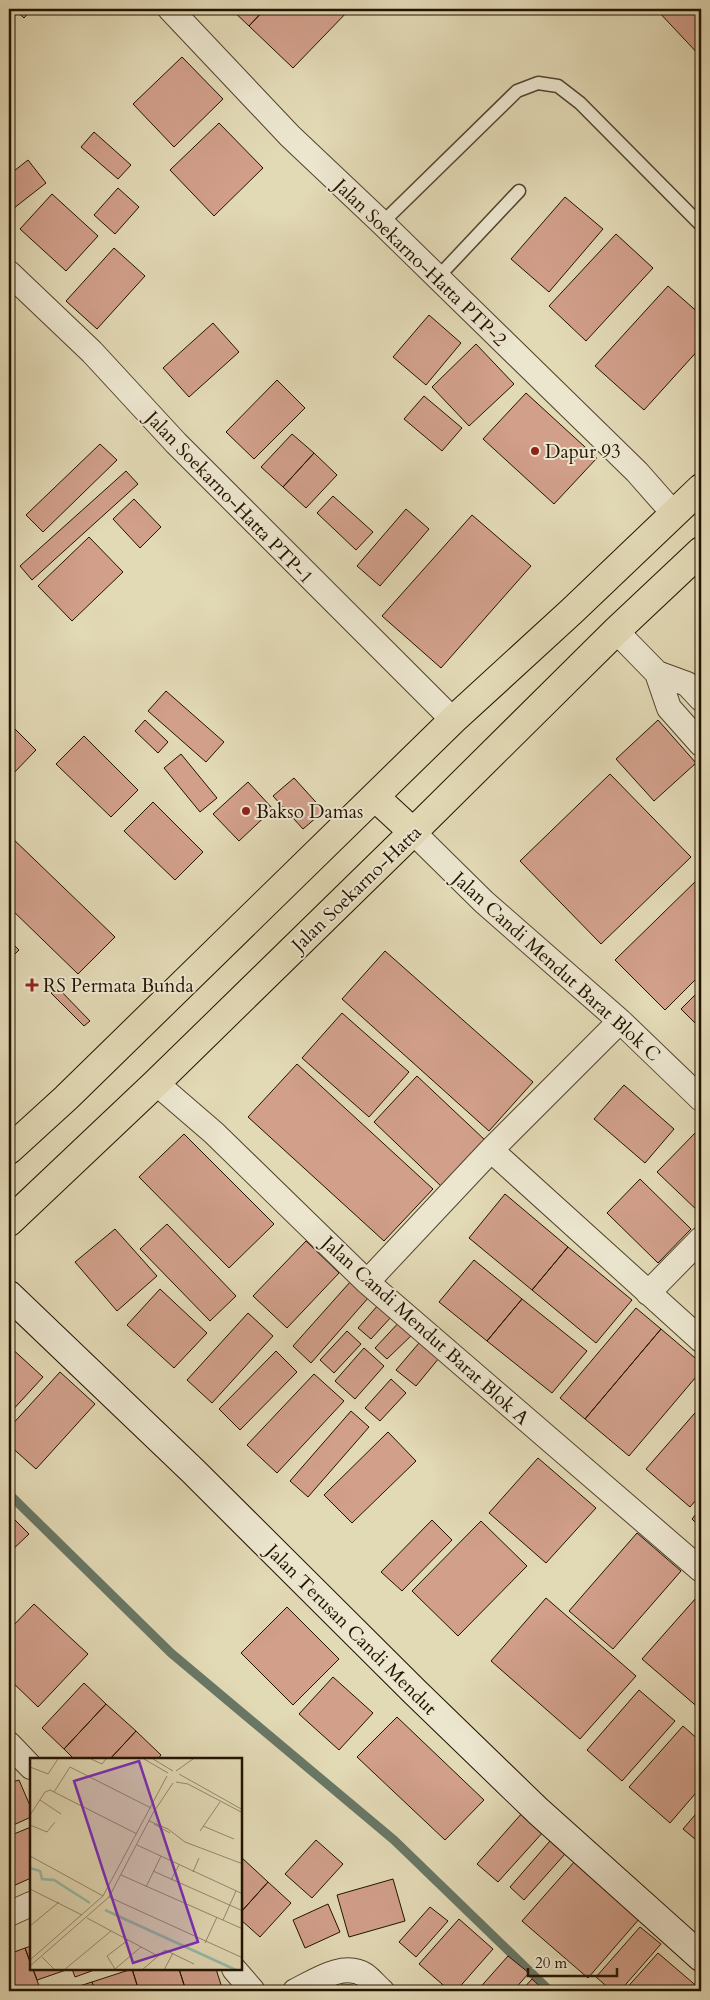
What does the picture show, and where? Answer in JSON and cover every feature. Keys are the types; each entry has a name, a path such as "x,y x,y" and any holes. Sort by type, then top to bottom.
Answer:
{"main road":[{"path":"9,1150 66,1098 453,720 701,488"},
{"name":"Jalan Soekarno-Hatta","path":"9,1222 156,1083 616,631 701,551"},
{"path":"375,797 413,832"}],"street":[{"name":"Jalan Soekarno-Hatta PTP-2","path":"170,9 290,136 382,222 637,472 674,514"},
{"name":"Jalan Soekarno-Hatta PTP-1","path":"9,272 92,352 176,443 453,720"},
{"path":"616,631 657,673 669,708 701,744"},
{"path":"657,673 687,684 701,699"},
{"name":"Jalan Candi Mendut Barat Blok C","path":"413,832 484,902 620,1021 701,1099"},
{"path":"367,1282 491,1150 620,1021"},
{"name":"Jalan Candi Mendut Barat Blok A","path":"156,1083 214,1133 367,1282 701,1570"},
{"path":"491,1150 701,1340"},
{"path":"648,1293 701,1239"},
{"name":"Jalan Terusan Candi Mendut","path":"9,1295 193,1471 415,1692 538,1811 701,1957"},
{"path":"9,1914 30,1904"},
{"path":"230,1991 233,1970"},
{"path":"234,1970 253,1991"},
{"path":"295,1991 340,1970 352,1970 364,1974 382,1991"}],"lane":[{"path":"382,222 517,91 538,83 558,86 580,103 701,225"},
{"path":"438,277 519,191"}],"green space":[{"path":"343,1984 353,1985 360,1991 328,1991"}],"building":[{"path":"14,9 32,9 24,18"},
{"path":"231,9 265,9 249,26"},
{"path":"265,9 350,9 293,68 249,26"},
{"path":"656,9 701,9 701,57"},
{"path":"182,57 223,99 174,147 133,104"},
{"path":"219,123 263,168 214,216 170,170"},
{"path":"94,132 131,165 118,179 81,147"},
{"path":"28,160 46,183 9,212 9,175"},
{"path":"118,188 139,207 115,234 94,215"},
{"path":"52,194 98,236 66,271 20,229"},
{"path":"565,197 603,229 549,292 511,259"},
{"path":"616,234 653,268 586,341 549,306"},
{"path":"114,248 145,276 97,329 66,301"},
{"path":"668,286 701,315 701,347 644,410 595,366"},
{"path":"429,315 461,343 426,385 393,357"},
{"path":"213,323 239,352 189,397 163,368"},
{"path":"476,344 514,384 469,426 432,387"},
{"path":"277,380 305,408 254,459 226,432"},
{"path":"526,393 597,458 554,504 483,439"},
{"path":"424,396 462,428 442,451 404,419"},
{"path":"292,434 314,453 283,487 261,467"},
{"path":"100,444 117,460 43,532 26,515"},
{"path":"314,453 337,475 306,508 283,487"},
{"path":"126,471 138,484 32,580 20,566"},
{"path":"333,496 373,532 356,550 317,513"},
{"path":"134,499 161,527 140,548 113,519"},
{"path":"406,509 429,529 380,586 357,566"},
{"path":"472,515 531,566 441,668 382,616"},
{"path":"89,537 123,572 72,621 38,586"},
{"path":"166,691 224,742 206,762 148,711"},
{"path":"145,720 168,742 158,753 135,731"},
{"path":"658,720 696,763 654,801 616,759"},
{"path":"9,723 36,750 9,778"},
{"path":"84,736 138,790 111,817 56,764"},
{"path":"181,754 217,798 200,812 164,768"},
{"path":"610,774 691,857 601,944 520,861"},
{"path":"294,778 324,811 303,829 273,796"},
{"path":"248,782 273,809 239,841 213,814"},
{"path":"153,802 203,852 175,880 124,831"},
{"path":"9,835 115,937 78,974 9,907"},
{"path":"701,876 701,974 665,1010 615,960"},
{"path":"9,940 19,950 9,960"},
{"path":"385,951 533,1082 489,1131 342,999"},
{"path":"57,987 90,1021 84,1026 51,993"},
{"path":"701,989 701,1029 681,1009"},
{"path":"342,1013 409,1072 369,1117 302,1058"},
{"path":"297,1064 433,1189 384,1241 248,1117"},
{"path":"417,1076 486,1141 442,1187 374,1122"},
{"path":"624,1085 674,1129 645,1163 594,1119"},
{"path":"698,1130 701,1133 701,1214 657,1172"},
{"path":"184,1134 274,1224 229,1268 139,1177"},
{"path":"640,1179 691,1229 658,1263 607,1213"},
{"path":"505,1194 568,1247 532,1290 469,1238"},
{"path":"167,1224 236,1296 210,1321 140,1249"},
{"path":"115,1229 157,1276 117,1311 75,1262"},
{"path":"306,1241 339,1273 287,1328 253,1296"},
{"path":"568,1247 632,1300 596,1343 532,1290"},
{"path":"474,1260 522,1299 487,1341 439,1302"},
{"path":"351,1281 369,1297 311,1363 293,1346"},
{"path":"160,1289 207,1333 174,1368 127,1325"},
{"path":"701,1295 701,1305 696,1300"},
{"path":"522,1299 587,1351 552,1393 487,1341"},
{"path":"379,1304 392,1316 371,1339 358,1328"},
{"path":"636,1308 661,1329 585,1419 560,1398"},
{"path":"248,1313 273,1336 212,1403 187,1380"},
{"path":"403,1318 416,1331 387,1359 375,1348"},
{"path":"661,1329 701,1363 701,1371 629,1456 585,1419"},
{"path":"347,1331 361,1344 334,1373 320,1360"},
{"path":"425,1336 444,1352 416,1386 396,1370"},
{"path":"9,1346 43,1377 9,1414"},
{"path":"364,1348 384,1366 355,1399 335,1381"},
{"path":"276,1351 297,1372 240,1430 219,1409"},
{"path":"60,1372 95,1404 36,1469 9,1445 9,1428"},
{"path":"314,1374 344,1401 277,1473 247,1445"},
{"path":"391,1379 406,1393 380,1421 365,1408"},
{"path":"701,1406 701,1494 690,1507 646,1469"},
{"path":"351,1411 369,1427 308,1497 290,1481"},
{"path":"388,1432 416,1461 352,1523 324,1495"},
{"path":"538,1458 596,1508 546,1563 489,1513"},
{"path":"701,1508 701,1528 692,1519"},
{"path":"14,1519 29,1534 9,1553 9,1524"},
{"path":"432,1520 452,1540 402,1591 381,1572"},
{"path":"481,1521 527,1566 458,1636 412,1591"},
{"path":"637,1533 681,1571 613,1649 569,1611"},
{"path":"546,1598 636,1676 580,1739 491,1661"},
{"path":"696,1598 701,1602 701,1710 642,1659"},
{"path":"34,1604 88,1654 38,1707 9,1679 9,1630"},
{"path":"9,1605 14,1610 9,1616"},
{"path":"287,1607 339,1659 293,1705 241,1653"},
{"path":"333,1677 373,1713 339,1750 299,1714"},
{"path":"84,1683 106,1704 64,1749 42,1728"},
{"path":"639,1690 675,1721 622,1781 587,1750"},
{"path":"106,1704 136,1731 111,1758 73,1758 64,1749"},
{"path":"397,1717 484,1800 445,1840 357,1757"},
{"path":"683,1726 701,1742 701,1787 670,1823 629,1787"},
{"path":"136,1731 161,1755 159,1758 111,1758"},
{"path":"19,1780 30,1806 30,1817 9,1827 9,1783"},
{"path":"701,1808 701,1844 683,1829"},
{"path":"523,1812 544,1831 498,1882 477,1864"},
{"path":"30,1827 30,1878 13,1886 9,1876 9,1836"},
{"path":"316,1840 343,1864 312,1898 285,1874"},
{"path":"550,1841 565,1854 524,1900 510,1887"},
{"path":"242,1858 268,1882 242,1911"},
{"path":"575,1861 640,1918 588,1978 522,1921"},
{"path":"393,1879 405,1921 349,1937 337,1895"},
{"path":"268,1882 291,1903 260,1937 242,1921 242,1911"},
{"path":"328,1904 340,1932 305,1948 293,1920"},
{"path":"430,1907 448,1921 416,1957 399,1942"},
{"path":"459,1919 493,1949 456,1991 450,1991 419,1964"},
{"path":"640,1927 661,1944 620,1991 612,1991 596,1977"},
{"path":"30,1946 30,1962 25,1948"},
{"path":"25,1948 30,1961 30,1970 33,1970 41,1991 9,1991 9,1954"},
{"path":"658,1953 700,1989 698,1991 624,1991"},
{"path":"508,1956 529,1973 513,1991 477,1991"},
{"path":"33,1970 66,1970 37,1980"},
{"path":"72,1970 94,1970 75,1977"},
{"path":"132,1970 139,1991 95,1991 92,1982"},
{"path":"132,1970 179,1970 186,1991 139,1991"},
{"path":"179,1970 216,1970 223,1991 186,1991"},
{"path":"532,1979 545,1991 521,1991"},
{"path":"92,1982 95,1991 64,1991"}],"waterway":[{"path":"9,1494 171,1653 394,1840 550,1991"}],"place":[{"name":"Dapur 93","path":"535,451"},
{"name":"Bakso Damas","path":"246,811"},
{"name":"RS Permata Bunda","path":"32,985"}]}
